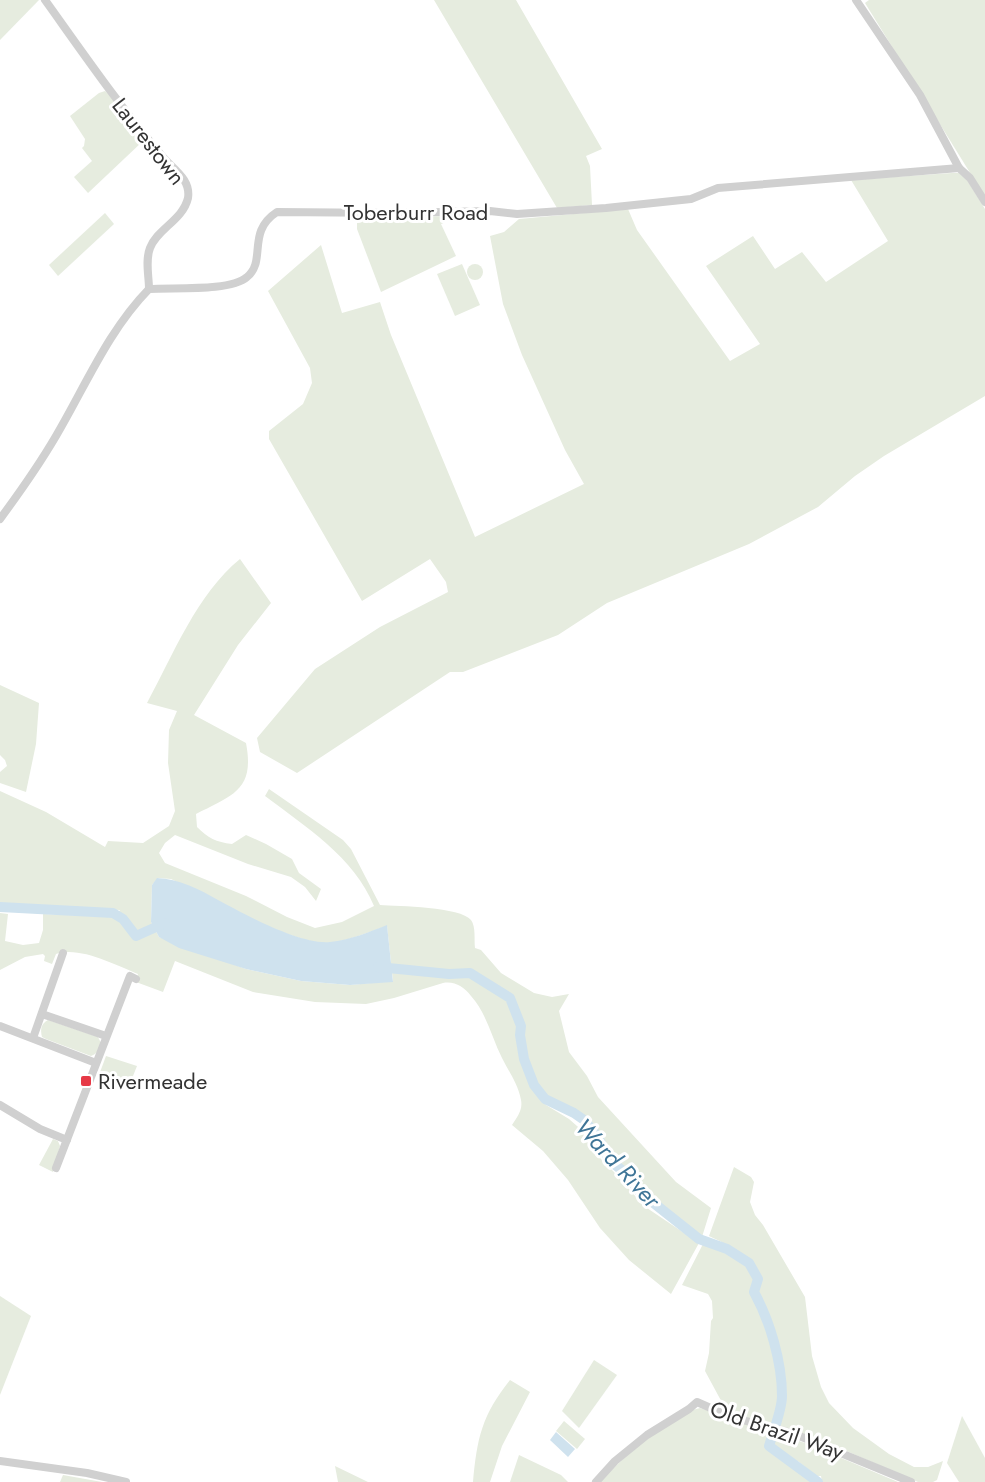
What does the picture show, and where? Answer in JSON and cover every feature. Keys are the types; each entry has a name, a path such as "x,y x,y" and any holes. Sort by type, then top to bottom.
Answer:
{"street":[{"name":"Laurestown","path":"45,0 138,128 167,162 177,170 187,187 188,197 178,217 151,247 148,256 149,289"},
{"path":"856,0 920,95 959,168 970,178 985,202"},
{"name":"Toberburr Road","path":"149,289 210,287 239,282 248,277 256,263 261,226 277,212 490,211 517,214 691,199 717,188 959,168"},
{"path":"0,519 51,444 114,332 129,310 149,289"},
{"path":"33,1038 63,953"},
{"path":"56,1168 130,976 136,979"},
{"path":"42,1014 106,1036"},
{"path":"0,1026 96,1063"},
{"path":"0,1105 40,1129 67,1140"},
{"name":"Old Brazil Way","path":"596,1482 615,1461 647,1435 697,1402 746,1422 792,1433 910,1482"},
{"path":"0,1461 87,1473 126,1482"}],"shaded area":[{"path":"0,0 39,0 0,40"},
{"path":"434,0 516,0 602,149 586,156 590,166 592,205 557,208"},
{"path":"869,0 985,0 985,197 865,3"},
{"path":"105,91 143,141 88,193 74,177 92,161 82,148 85,139 70,116 99,93"},
{"path":"959,173 967,180 985,209 985,396 884,456 855,476 818,507 749,544 607,603 558,635 463,672 450,672 297,773 260,752 257,738 315,669 380,627 448,592 446,582 430,559 362,601 269,439 269,431 303,404 312,383 310,368 268,291 321,245 342,313 380,302 391,335 475,537 584,484 565,450 522,355 503,304 490,236 504,232 519,219 628,209 637,230 730,361 760,344 706,266 753,236 775,269 802,252 826,282 888,241 851,180"},
{"path":"105,213 114,224 58,276 49,265"},
{"path":"445,216 446,222 441,224 456,256 381,292 357,229 357,219"},
{"path":"462,264 480,305 455,316 437,274"},
{"path":"475,264 481,266 483,272 481,278 475,280 469,278 467,272 469,266"},
{"path":"240,559 271,603 238,645 194,715 246,743 248,759 244,781 238,789 230,796 196,814 197,827 209,837 221,842 232,844 246,835 266,844 292,859 299,873 321,889 316,901 305,887 291,877 248,864 175,835 165,843 159,853 165,863 246,896 287,917 315,928 342,922 374,906 365,888 342,858 265,796 269,789 343,840 351,849 380,905 428,908 465,916 474,926 475,948 481,950 501,973 534,993 552,997 569,994 559,1011 569,1052 587,1076 598,1097 676,1182 711,1208 702,1237 666,1208 642,1193 623,1169 611,1160 592,1127 564,1105 546,1097 537,1085 526,1053 520,1055 532,1087 546,1105 569,1119 585,1133 599,1157 644,1206 699,1243 671,1294 629,1260 600,1228 568,1180 543,1151 512,1125 521,1107 518,1089 481,1010 459,985 443,983 366,1004 315,1002 253,992 175,961 163,992 136,982 138,974 76,952 56,954 52,964 44,961 43,954 25,957 0,970 0,913 8,914 5,941 23,945 39,943 43,930 43,914 115,917 120,910 0,905 0,791 46,812 105,847 108,841 143,843 169,826 175,811 168,763 169,730 177,711 147,703 187,626 225,573","holes":["158,878 171,879 273,928 314,942 336,942 387,926 393,981 350,985 301,981 246,969 159,937 151,922 152,885"]},
{"path":"0,685 39,703 36,744 26,792 0,783 0,772 7,766 0,755"},
{"path":"48,1020 98,1037 101,1043 99,1049 91,1056 42,1037 42,1027"},
{"path":"106,1056 137,1066 129,1086 99,1075"},
{"path":"53,1139 58,1141 60,1146 53,1172 39,1165"},
{"path":"734,1167 751,1177 754,1182 750,1202 755,1215 805,1297 812,1356 821,1387 829,1403 853,1428 889,1454 914,1467 928,1467 943,1461 937,1480 918,1482 835,1446 777,1427 785,1398 783,1365 777,1337 766,1307 758,1294 761,1276 738,1252 709,1236"},
{"path":"704,1242 721,1248 741,1260 757,1279 752,1293 762,1309 777,1366 781,1397 772,1425 740,1416 725,1408 705,1371 713,1318 712,1301 708,1294 682,1285"},
{"path":"0,1296 31,1316 0,1395"},
{"path":"594,1360 617,1375 579,1428 562,1411"},
{"path":"510,1380 530,1392 502,1446 490,1482 473,1482 482,1428 493,1405"},
{"path":"700,1408 770,1432 768,1447 815,1482 600,1482 633,1450 661,1428 688,1412"},
{"path":"962,1416 985,1458 985,1482 959,1482 947,1463"},
{"path":"564,1421 585,1439 577,1449 556,1431"},
{"path":"775,1433 808,1444 898,1482 822,1482 821,1476 816,1476 799,1462 774,1447 772,1444"},
{"path":"519,1455 561,1475 568,1482 510,1482"},
{"path":"335,1466 368,1482 338,1482"},
{"path":"63,1475 102,1482 60,1482"}],"water":[{"path":"157,878 189,885 272,927 318,942 345,939 387,925 393,982 350,985 301,981 246,969 179,948 159,937 151,922 152,885"},
{"path":"556,1432 575,1449 568,1457 550,1440"}],"waterway":[{"name":"Ward River","path":"0,907 113,913 123,919 136,936 165,923"},
{"name":"Ward River","path":"378,967 449,974 470,973 510,998 521,1026 520,1035 524,1059 534,1085 545,1099 584,1120 598,1137 609,1160 623,1171 641,1193 699,1239 727,1249 749,1263 758,1279 754,1292 774,1342 780,1369 781,1408 769,1446 818,1482"}],"place":[{"name":"Rivermeade","path":"86,1081"}]}
